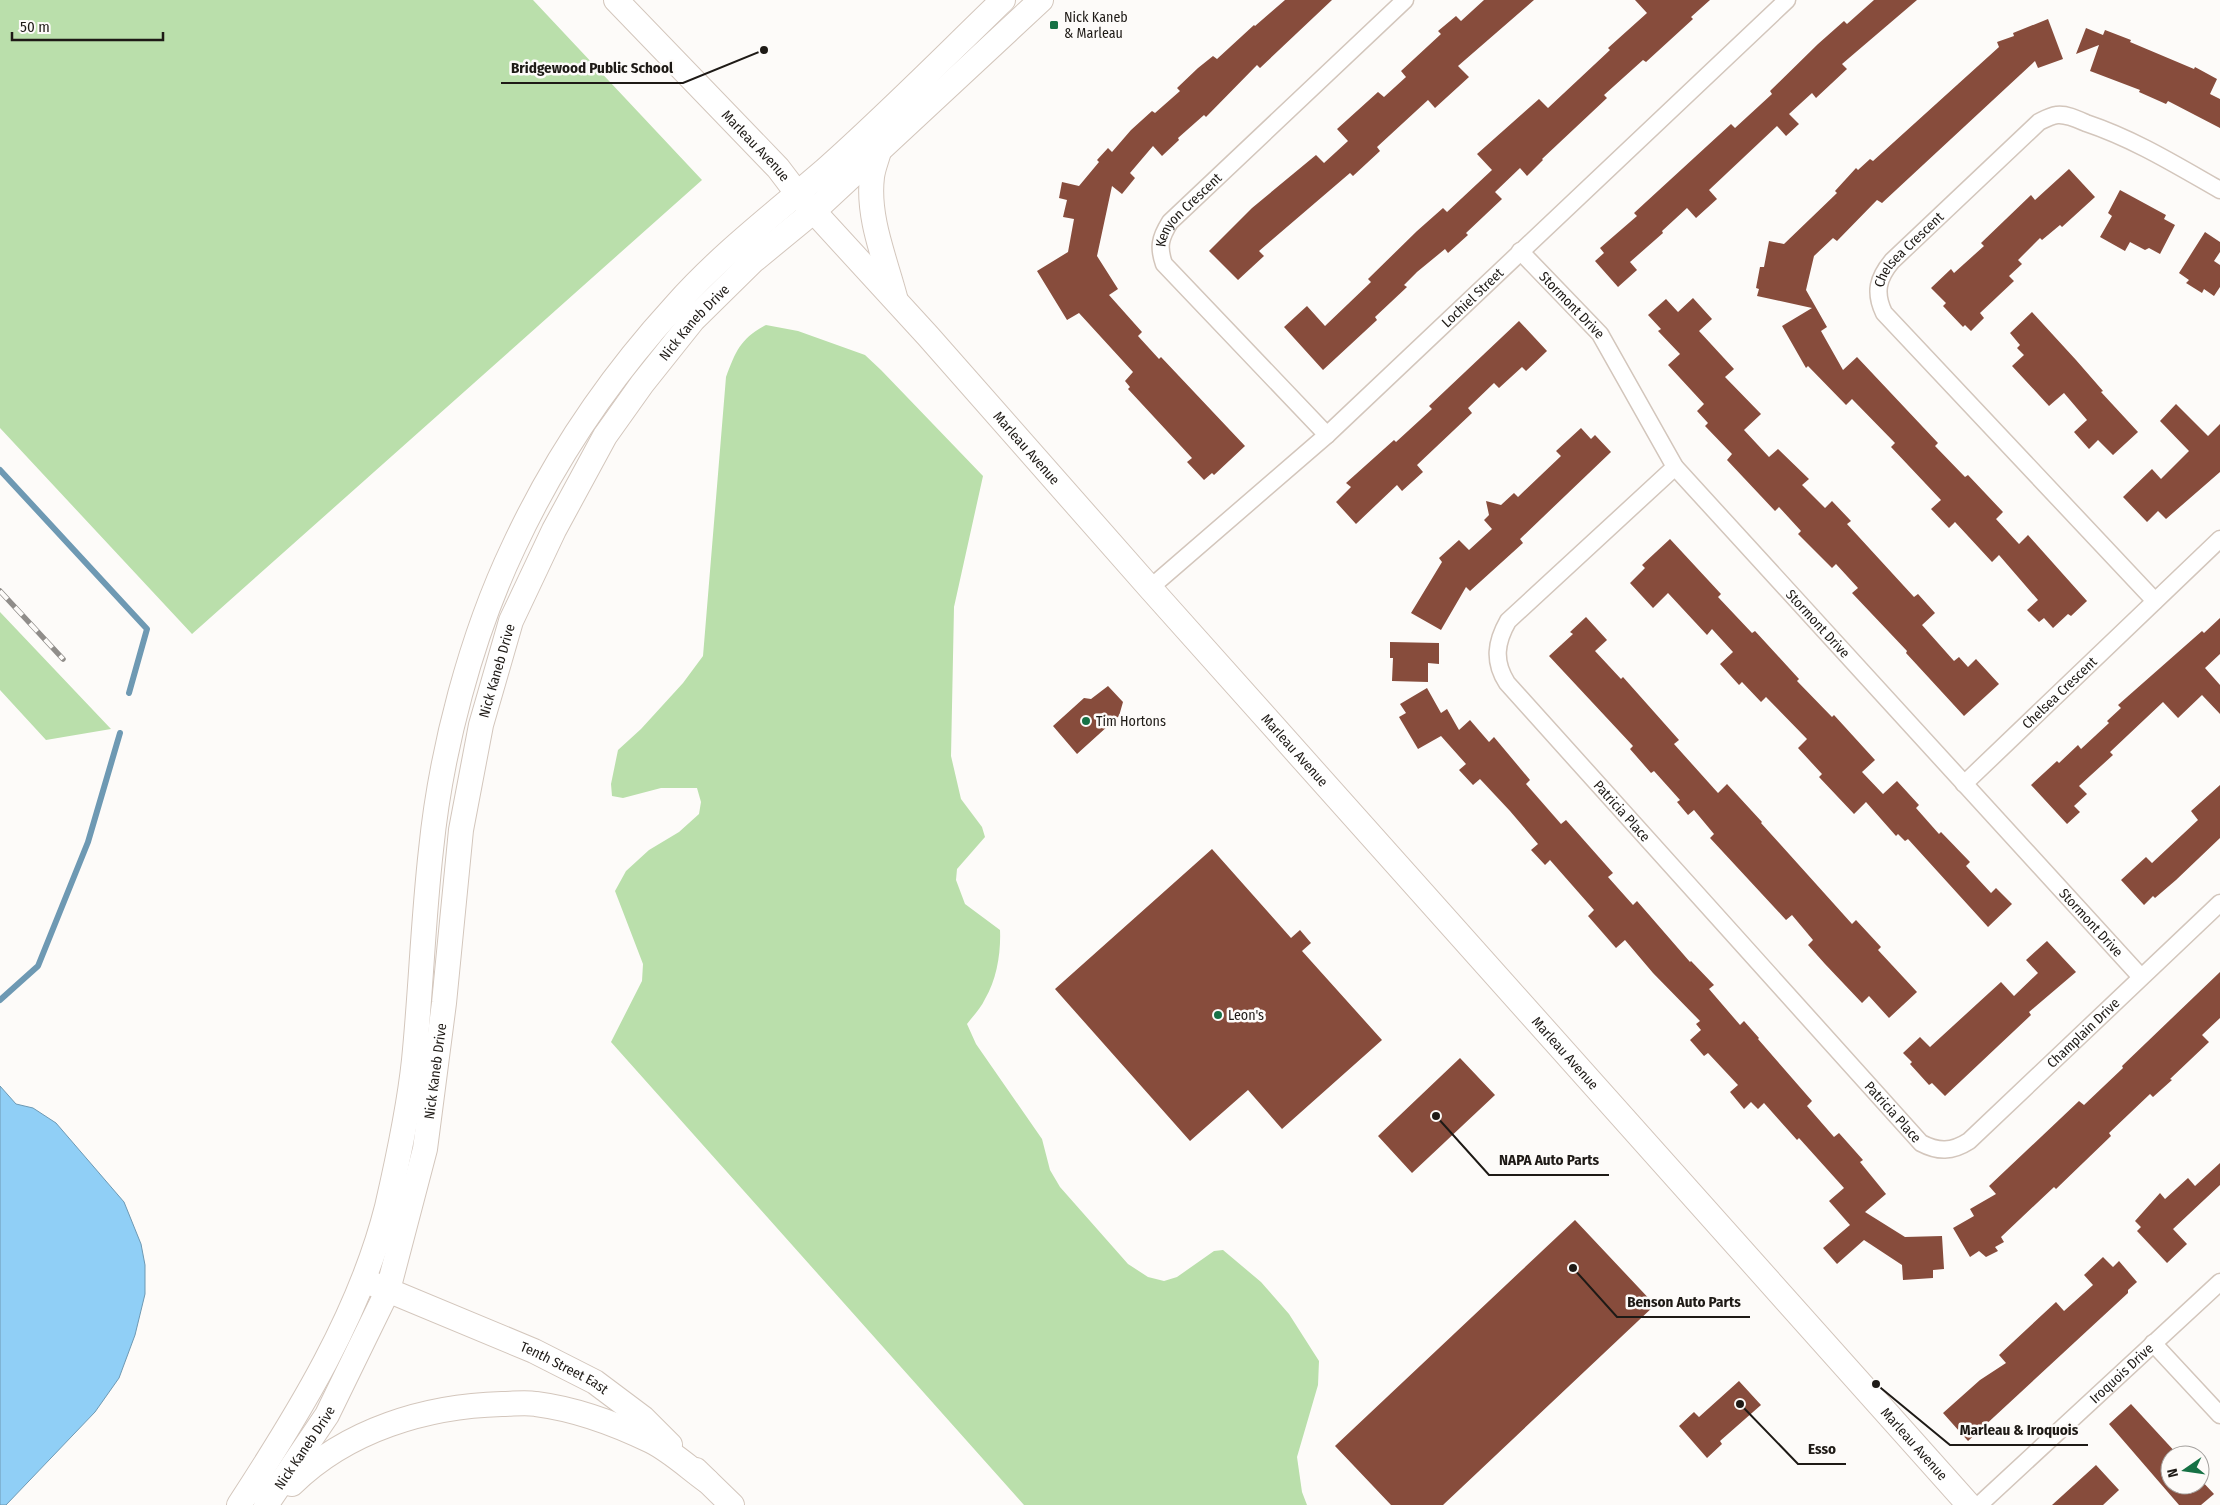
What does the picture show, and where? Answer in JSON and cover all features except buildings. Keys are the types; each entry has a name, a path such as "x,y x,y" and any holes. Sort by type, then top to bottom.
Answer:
{"street":[{"name":"Marleau Avenue","path":"616,0 778,168 796,193 897,302 1969,1505"},
{"name":"Nick Kaneb Drive","path":"239,1505 285,1432 326,1359 364,1280 386,1208 403,1128 413,1065 431,848 446,751 468,670 487,614 513,548 562,454 622,370 676,304 744,239 825,170 1003,0"},
{"name":"Nick Kaneb Drive","path":"266,1505 327,1415 388,1290 425,1149 444,1003 461,830 481,725 511,621 554,530 601,444 642,384 693,320 753,261 814,211 1041,0"},
{"name":"Kenyon Crescent","path":"1327,435 1164,264 1160,250 1161,236 1170,222 1405,0"},
{"name":"Lochiel Street","path":"1150,588 1327,435 1788,0"},
{"name":"Chelsea Crescent","path":"2155,601 1884,313 1879,303 1879,279 1892,261 2039,122 2047,117 2066,116 2116,133 2169,160 2220,190"},
{"path":"879,151 872,175 871,195 878,234 897,302"},
{"name":"Stormont Drive","path":"1520,251 1600,334 1675,466 2141,977"},
{"name":"Patricia Place","path":"1675,466 1508,621 1500,636 1497,650 1500,669 1507,683 1921,1143 1939,1150"},
{"name":"Chelsea Crescent","path":"1964,784 2220,539"},
{"name":"Champlain Drive","path":"1939,1150 1960,1147 1969,1141 2220,903"},
{"name":"Tenth Street East","path":"364,1280 534,1351 595,1382 643,1418 732,1505"},
{"name":"Iroquois Drive","path":"1979,1505 2220,1282"},
{"path":"2153,1343 2220,1415"},
{"path":"271,1505 312,1464 378,1427 416,1415 476,1405 536,1404 594,1418 653,1442 707,1481"}],"green space":[{"path":"0,0 533,0 702,180 192,634 0,428"},
{"path":"766,325 798,331 865,355 983,476 954,607 951,756 961,799 982,827 985,837 957,869 956,880 965,904 1000,930 1000,938 999,956 993,983 981,1006 967,1024 976,1044 1042,1139 1050,1170 1060,1187 1128,1264 1148,1277 1164,1281 1177,1277 1214,1251 1223,1250 1261,1282 1289,1314 1319,1361 1318,1385 1297,1457 1302,1492 1307,1505 1024,1505 611,1042 642,981 643,964 615,891 626,871 649,850 679,832 699,814 701,802 697,788 661,788 623,798 612,796 611,784 618,750 641,729 683,683 703,656 726,377 740,346 750,335"},
{"path":"0,612 111,729 46,740 0,690"}],"water":[{"path":"0,1086 16,1104 33,1108 56,1123 124,1202 141,1244 145,1265 145,1294 135,1335 119,1378 95,1412 6,1505 0,1505"}],"waterway":[{"path":"0,470 147,629 129,693"},
{"path":"0,1000 38,966 88,842 120,733"}],"railway":[{"path":"0,591 63,659"}],"place":[{"name":"Nick Kaneb & Marleau","path":"1054,25"},
{"name":"Bridgewood Public School","path":"764,50"},
{"name":"Tim Hortons","path":"1086,721"},
{"name":"Leon's","path":"1218,1015"},
{"name":"NAPA Auto Parts","path":"1436,1116"},
{"name":"Benson Auto Parts","path":"1573,1268"},
{"name":"Marleau & Iroquois","path":"1876,1384"},
{"name":"Esso","path":"1740,1404"}]}
